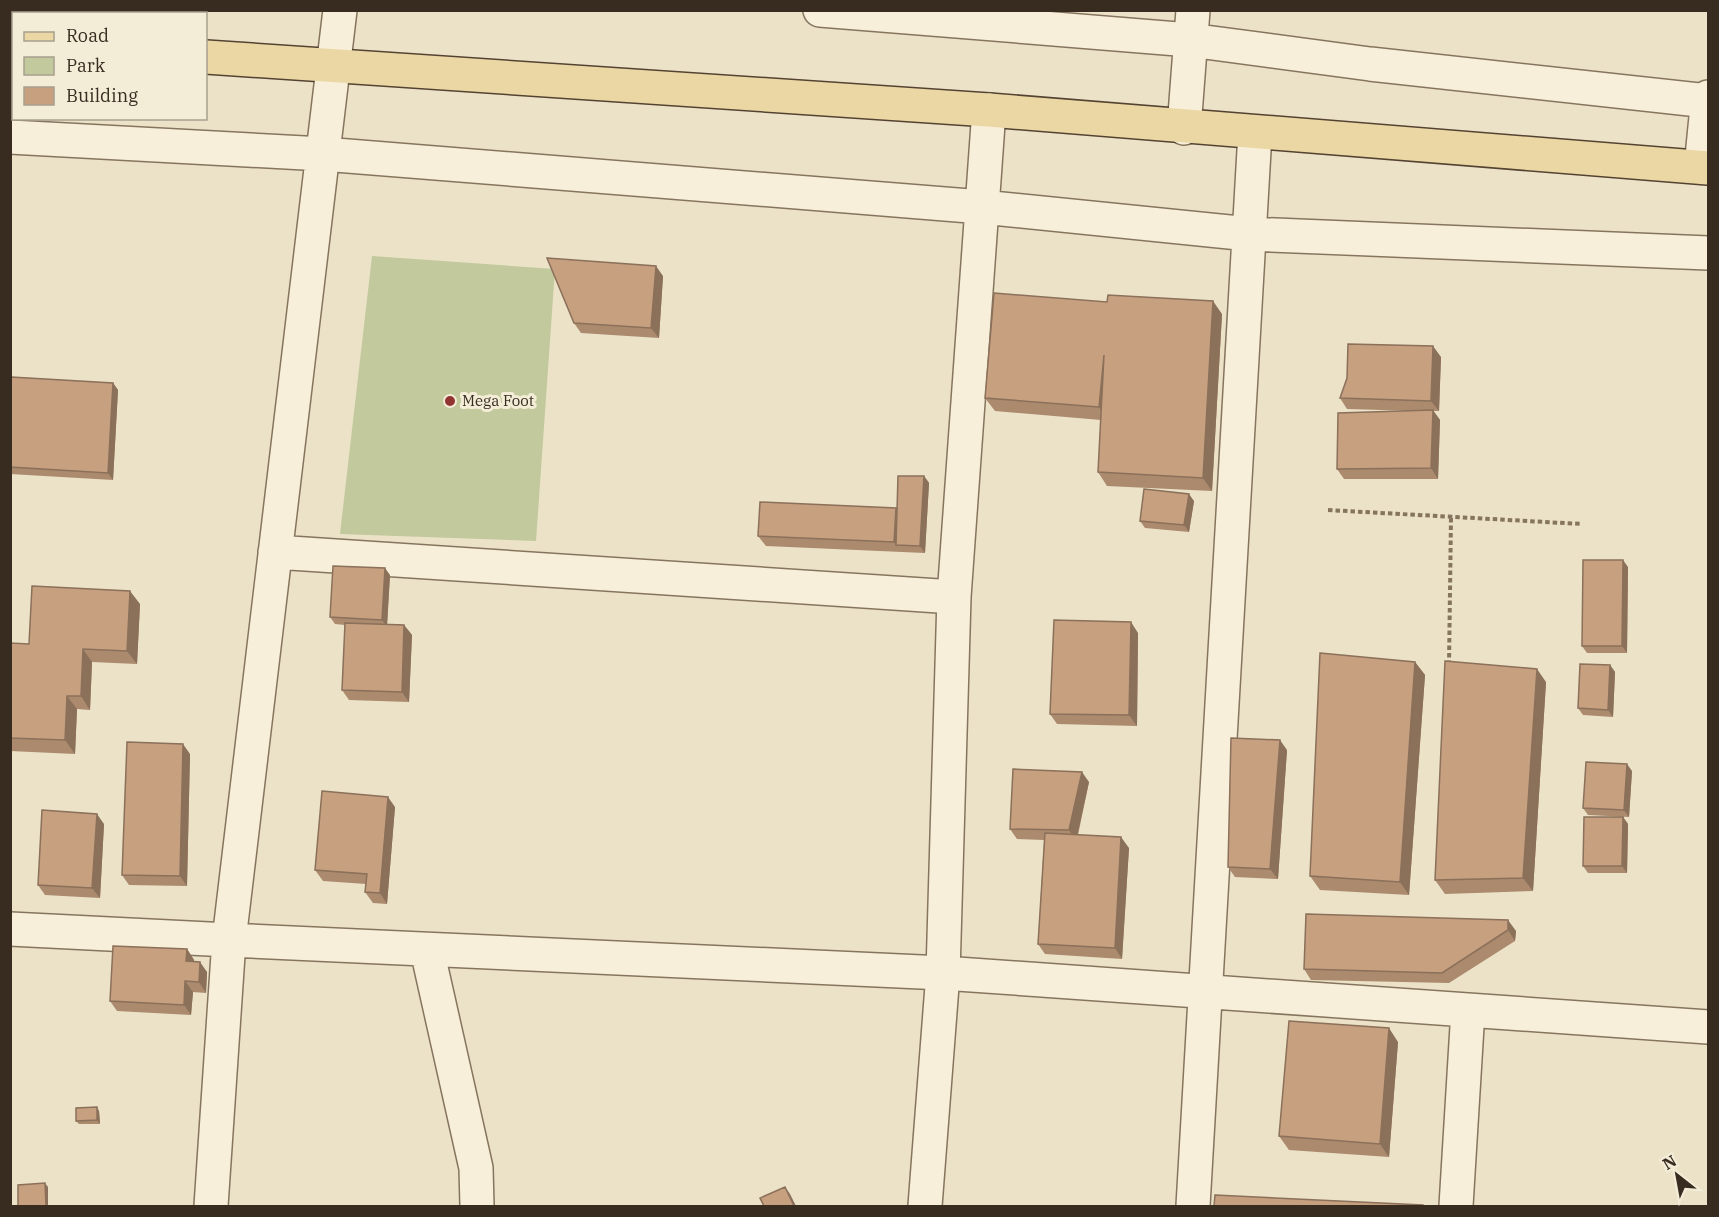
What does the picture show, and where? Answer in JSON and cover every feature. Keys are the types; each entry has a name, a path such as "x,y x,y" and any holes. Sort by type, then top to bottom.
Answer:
{"main road":[{"path":"207,57 989,110 1184,128 1705,167"}],"street":[{"path":"211,1206 229,940 340,10"},
{"path":"820,10 1192,25 1370,64 1708,99 1705,167"},
{"path":"1184,128 1192,25"},
{"path":"10,52 12,47"},
{"path":"925,1206 943,973 954,597 989,110"},
{"path":"1193,1206 1255,133"},
{"path":"10,137 323,154 982,207 1249,234 1708,253"},
{"path":"275,552 954,597"},
{"path":"10,929 943,973 1708,1027"},
{"path":"428,950 476,1168 477,1206"},
{"path":"1456,1206 1468,1010"}],"path":[{"path":"1328,510 1582,524"},
{"path":"1449,665 1451,517"}],"green space":[{"name":"Mega Foot","path":"372,256 555,269 536,541 340,534"}],"building":[{"path":"547,258 656,266 651,328 574,323"},
{"path":"994,293 1107,302 1108,295 1213,301 1203,478 1098,472 1104,355 1099,407 985,398"},
{"path":"1348,344 1433,346 1431,401 1340,398 1347,378"},
{"path":"11,377 113,383 108,473 10,467"},
{"path":"1433,410 1431,468 1337,469 1338,413"},
{"path":"898,476 924,476 920,546 896,545"},
{"path":"1144,489 1189,494 1184,525 1140,521"},
{"path":"760,502 896,508 894,542 758,536"},
{"path":"1583,560 1623,560 1622,646 1582,646"},
{"path":"333,566 385,568 382,620 330,617"},
{"path":"32,586 130,591 127,651 83,649 81,696 67,696 65,740 10,738 10,643 29,644"},
{"path":"1054,620 1131,622 1129,715 1050,714"},
{"path":"345,623 404,625 402,692 342,690"},
{"path":"1320,653 1415,662 1400,882 1310,876"},
{"path":"1445,661 1537,669 1523,878 1435,880"},
{"path":"1580,664 1610,665 1608,710 1578,708"},
{"path":"1231,738 1280,740 1270,869 1228,867"},
{"path":"127,742 183,744 180,876 122,875"},
{"path":"1586,762 1627,764 1624,810 1583,808"},
{"path":"1013,769 1082,772 1069,830 1010,829"},
{"path":"322,791 388,797 380,893 365,892 367,874 315,870"},
{"path":"42,810 97,814 92,888 38,885"},
{"path":"1584,817 1623,817 1622,866 1583,866"},
{"path":"1045,833 1121,837 1115,948 1038,944"},
{"path":"1306,914 1508,920 1508,930 1442,973 1304,969"},
{"path":"113,946 187,949 186,961 200,962 199,982 185,981 184,1005 110,1001"},
{"path":"1289,1021 1389,1028 1380,1144 1279,1136"},
{"path":"97,1107 97,1120 76,1121 76,1108"},
{"path":"45,1183 46,1206 18,1206 18,1185"},
{"path":"785,1187 794,1206 764,1206 760,1198"},
{"path":"1215,1195 1423,1205 1423,1206 1214,1206"}],"place":[{"name":"Mega Foot","path":"450,401"}]}
